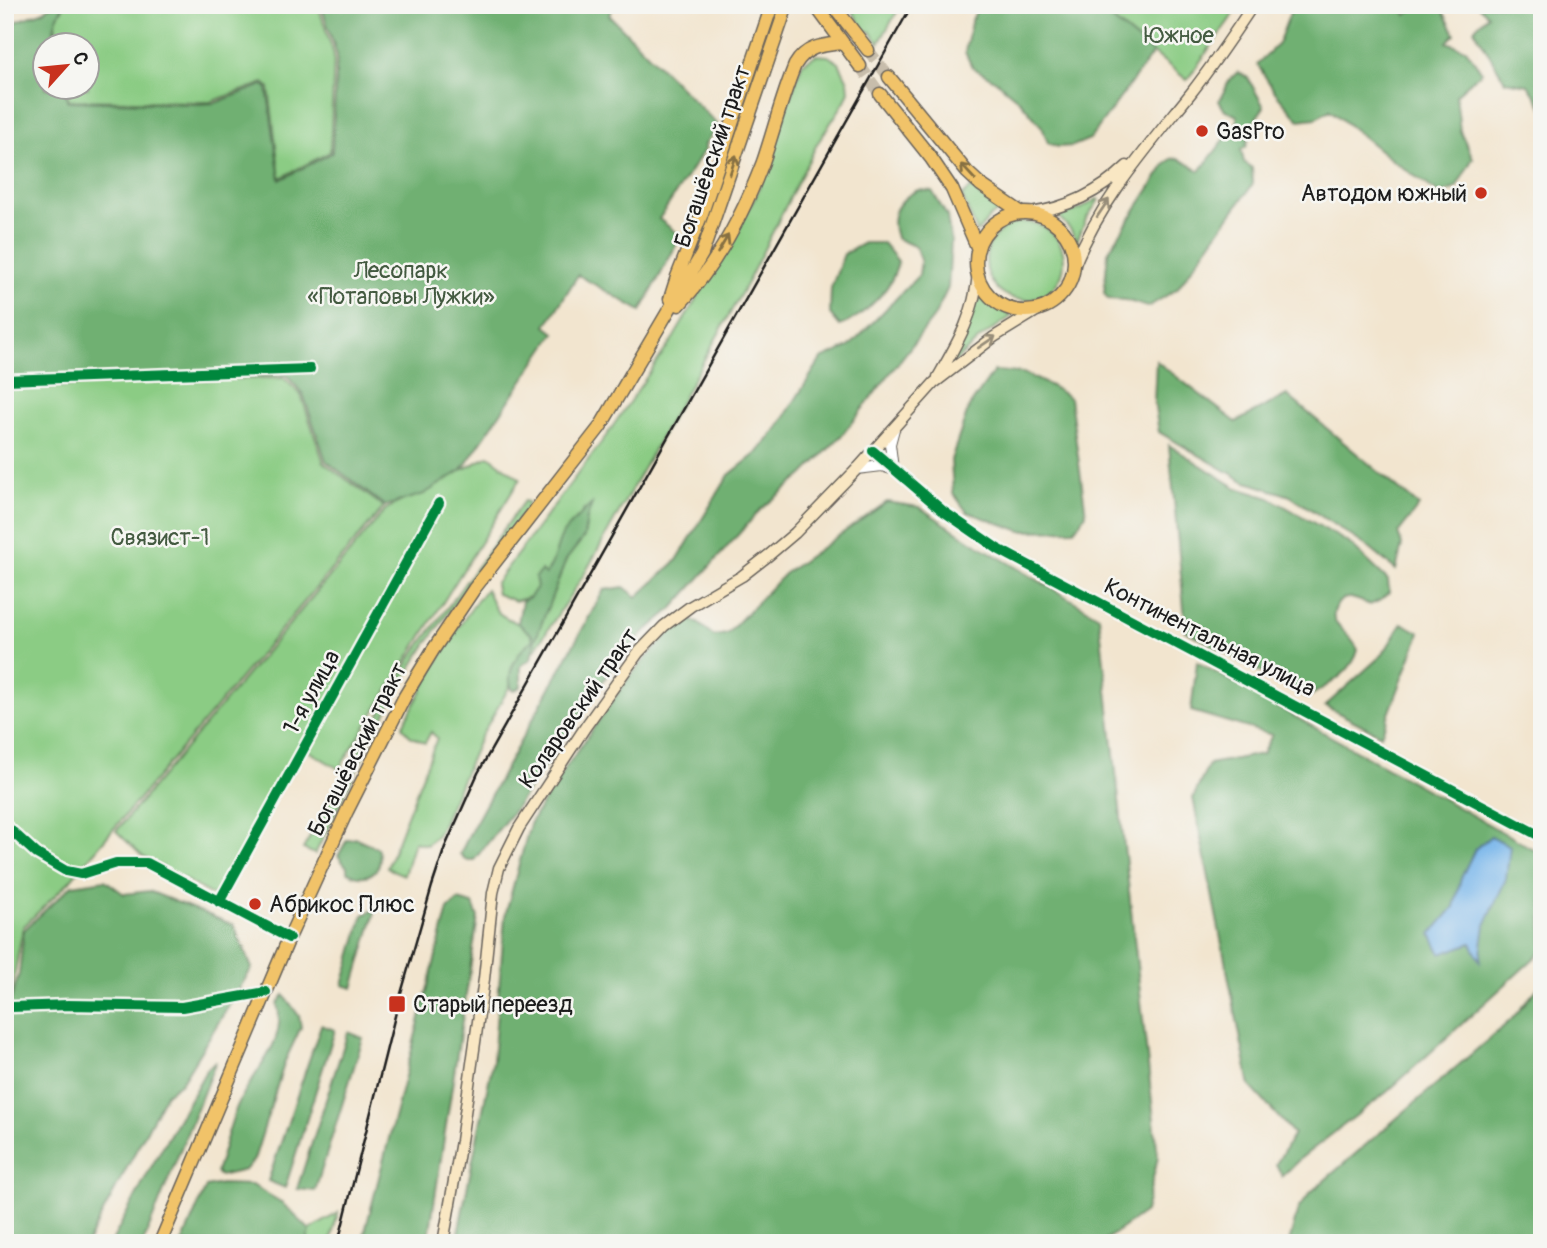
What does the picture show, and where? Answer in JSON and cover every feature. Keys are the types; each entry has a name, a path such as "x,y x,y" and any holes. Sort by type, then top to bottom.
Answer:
{"main road":[{"name":"Богашёвский тракт","path":"160,1243 289,937 347,811 424,664 474,589 600,427 702,254 788,5"},
{"path":"815,5 860,66"},
{"path":"833,5 868,50"},
{"path":"840,5 855,34"},
{"path":"934,383 977,349 1063,293 1093,223 1253,5"},
{"name":"Богашёвский тракт","path":"665,316 770,10"},
{"path":"665,316 692,291 739,216 763,161 790,75 800,55 818,46 842,43"},
{"path":"889,76 967,172 981,185 1026,213 1055,223 1066,236 1073,252 1073,270"},
{"path":"880,94 931,158 952,190 978,249 976,297 970,318 934,383"},
{"path":"978,249 991,227 1005,217 1054,210 1082,199 1118,175 1147,147"},
{"path":"978,274 990,296 1004,306 1027,311 1043,307"},
{"name":"Коларовский тракт","path":"443,1243 461,1141 496,879 505,853 519,828 586,726 650,640 675,617 742,576 795,533 873,452 934,383"}],"street":[{"path":"857,469 882,466 893,469 890,444 894,429"},
{"name":"Континентальная улица","path":"873,452 966,528 1026,564 1542,837"},
{"name":"1-я улица","path":"219,902 439,503"},
{"path":"5,825 37,854 66,871 81,874 116,863 148,863 289,937"},
{"path":"5,1004 12,1007 170,1007 216,1002 266,992"}],"green space":[{"name":"Лесопарк «Потаповы Лужки»","path":"52,5 64,5 58,15 54,32 32,32 32,102 215,103 263,85 267,87 280,180 332,153 337,55 321,5 615,5 609,15 718,125 659,219 681,236 641,311 578,275 546,326 555,333 462,470 424,494 385,506 326,461 303,394 286,375 5,389 5,26 44,11"},
{"path":"65,5 318,5 334,55 330,152 280,178 269,87 264,83 210,102 102,100 102,32 56,32 55,21"},
{"path":"849,5 901,5 879,43 870,31 865,32"},
{"path":"979,5 1094,5 1153,53 1090,139 1073,146 1058,147 1048,143 1042,127 1020,101 996,81 972,67 965,52 971,22"},
{"name":"Южное","path":"1094,5 1240,5 1187,80"},
{"path":"1293,5 1401,5 1406,15 1418,5 1440,5 1455,34 1447,42 1466,49 1482,72 1456,95 1460,131 1473,158 1456,188 1440,194 1392,160 1330,110 1316,118 1299,120 1275,92 1257,64 1278,44"},
{"path":"1477,5 1542,5 1542,80 1539,82 1542,86 1542,106 1528,85 1505,81 1474,29 1488,15"},
{"path":"816,55 828,56 839,63 848,81 849,91 845,101 817,144 748,281 585,573 532,654 566,560 584,537 587,518 584,510 576,522 564,532 552,567 530,597 515,601 497,594 495,584 606,436 674,337 756,196 802,64"},
{"path":"1238,72 1248,78 1264,107 1252,124 1246,147 1241,150 1244,162 1252,168 1253,184 1177,289 1148,307 1125,300 1108,299 1104,293 1108,252 1165,165 1171,159 1178,158 1200,171 1237,123 1237,116 1224,109 1219,101 1230,79"},
{"path":"972,187 1002,209 990,217 977,232 962,196"},
{"path":"918,190 932,191 947,216 951,242 948,288 934,317 842,435 803,475 760,510 673,608 641,635 612,668 515,809 474,860 466,860 460,854 472,829 604,590 624,587 637,597 677,560 729,475 758,452 777,429 821,359 849,347 919,275 921,260 916,247 896,238 893,222 896,209 905,198"},
{"path":"1099,200 1086,219 1077,241 1058,216 1081,209"},
{"path":"1025,222 1040,225 1053,233 1061,246 1064,261 1061,276 1053,289 1040,297 1025,300 1010,297 997,289 989,276 986,261 989,246 997,233 1010,225"},
{"path":"864,243 883,243 898,261 891,281 876,300 859,315 840,326 830,314 831,288 844,254"},
{"path":"979,294 993,307 1012,316 979,339 946,370"},
{"path":"1156,361 1236,422 1287,395 1419,506 1398,533 1402,545 1396,570 1368,547 1290,496 1244,481 1159,432 1154,402"},
{"path":"994,371 1023,373 1070,398 1086,514 1074,530 1021,531 967,512 953,493 951,460 969,407"},
{"name":"Связист-1","path":"284,378 301,395 324,463 384,507 69,882 23,927 10,999 5,997 5,383"},
{"path":"1169,445 1237,488 1270,498 1349,543 1388,580 1389,592 1370,605 1351,598 1339,602 1334,619 1358,650 1344,672 1307,698 1186,631"},
{"path":"489,456 520,479 339,769 300,746 217,898 142,856 116,831 386,509"},
{"path":"524,501 528,502 527,507 451,609 408,673 371,740 315,854 303,849 411,658"},
{"path":"887,502 919,507 1099,616 1158,1157 1145,1212 1101,1243 456,1243 493,1060 505,916 530,824 550,790 630,676 673,629 689,619 714,636 727,634 784,574"},
{"path":"592,504 584,537 566,560 534,643 531,659 521,666 521,687 513,691 510,684 511,670 523,649 533,640 532,635 518,623 522,601 530,597 537,587 535,577 541,571 545,575 549,570 564,532"},
{"path":"486,589 497,611 528,630 533,640 527,644 512,667 510,686 480,738 438,834 427,845 414,842 404,875 387,868 437,738 431,732 425,743 410,736 402,727 451,639"},
{"path":"1402,623 1420,633 1381,735 1325,706 1383,654"},
{"path":"1197,662 1542,854 1542,951 1387,1092 1301,1158 1282,1176 1276,1164 1294,1134 1250,1086 1193,798 1209,764 1262,754 1272,735 1191,711"},
{"path":"356,838 378,848 379,862 373,873 354,875 347,871 338,856 347,840"},
{"path":"105,880 124,894 149,891 234,925 252,968 181,1083 166,1094 87,1243 5,1243 5,1001 11,999 19,974 24,930 72,885"},
{"path":"458,900 473,904 478,917 428,1243 362,1243 448,909"},
{"path":"376,909 353,988 343,985 363,915"},
{"path":"1542,983 1542,1243 1289,1243 1298,1209 1311,1192 1511,1020"},
{"path":"284,995 299,1016 301,1027 285,1061 254,1160 245,1170 220,1176 216,1173 233,1117 242,1096 273,1046 279,1019 277,1004"},
{"path":"321,1025 335,1030 285,1188 268,1181"},
{"path":"348,1032 363,1038 315,1191 297,1189"},
{"path":"216,1061 143,1243 111,1243 207,1069"},
{"path":"221,1184 252,1185 281,1202 310,1230 307,1243 182,1243 206,1187"},
{"path":"338,1213 330,1243 307,1243 310,1230"}],"water":[{"path":"1491,836 1510,846 1506,879 1485,925 1480,961 1471,943 1441,954 1431,934 1454,907 1461,878 1475,849"}],"tunnel":[{"path":"868,50 889,77"},
{"path":"860,66 880,94"}],"railway":[{"path":"338,1243 398,1004 432,886 445,847 478,773 912,5"}],"cycle path":[{"path":"5,380 310,369"},
{"path":"873,451 943,511 998,549 1542,837"},
{"path":"219,902 439,503"},
{"path":"5,825 37,854 66,871 81,874 116,863 147,863 289,938"},
{"path":"5,1005 182,1007 266,992"}],"place":[{"name":"GasPro","path":"1202,131"},
{"name":"Автодом южный","path":"1481,193"},
{"name":"Абрикос Плюс","path":"255,904"},
{"name":"Старый переезд","path":"397,1004"}]}
